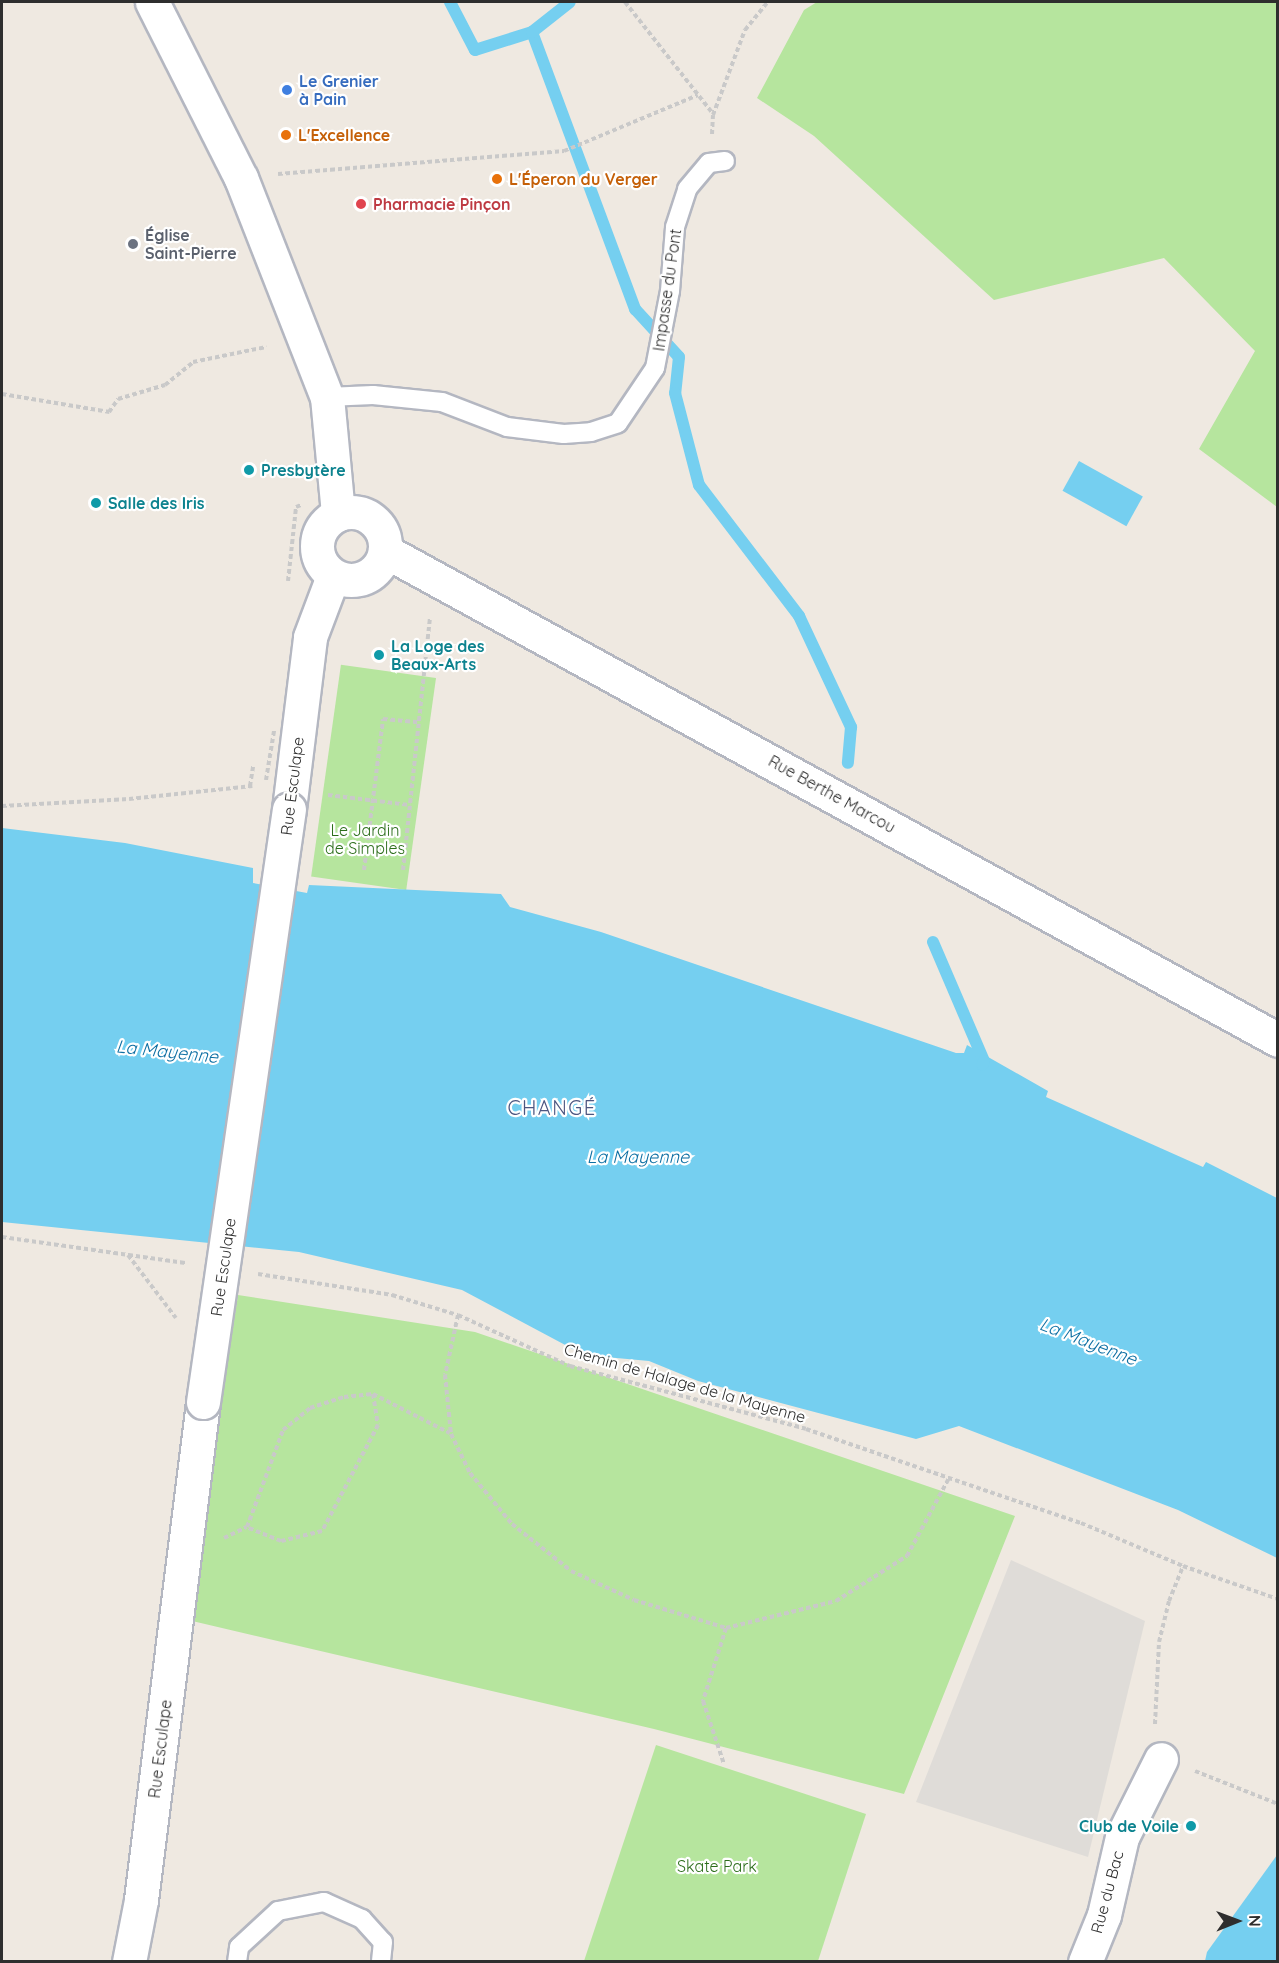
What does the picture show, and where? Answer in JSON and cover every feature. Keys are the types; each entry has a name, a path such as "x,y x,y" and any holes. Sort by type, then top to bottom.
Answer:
{"street":[{"path":"152,2 241,178 327,397 338,514"},
{"path":"358,512 376,522 382,530 386,550 382,561 366,578 344,580 333,576 320,560 318,539 328,520 338,514 358,512"},
{"name":"Rue Berthe Marcou","path":"386,550 1278,1040"},
{"name":"Rue Esculape","path":"129,1962 141,1900 203,1402 290,809 310,637 333,576"},
{"name":"Rue du Bac","path":"1085,1962 1104,1915 1122,1837 1161,1759"}],"lane":[{"name":"Impasse du Pont","path":"327,397 373,395 442,402 507,427 564,434 591,432 618,423 656,368 666,326 675,227 687,189 717,162"},
{"path":"237,1962 239,1947 278,1911 324,1902 362,1919 383,1942 381,1962"}],"path":[{"path":"625,2 713,115"},
{"path":"717,162 713,115 745,30 768,2"},
{"path":"241,178 509,153 564,151 698,95"},
{"path":"2,394 108,412 118,399 165,384 193,362 305,338"},
{"path":"403,870 435,575"},
{"path":"364,870 383,719 419,722"},
{"path":"2,806 129,800 250,786"},
{"path":"328,795 410,805"},
{"path":"2,1237 197,1265"},
{"path":"128,1254 183,1329"},
{"name":"Chemin de Halage de la Mayenne","path":"254,1274 392,1295 458,1315 570,1366 806,1429 1081,1523 1183,1566 1278,1599"},
{"path":"458,1315 445,1376 451,1434 470,1473 512,1524 571,1571 634,1600 726,1628 836,1601 907,1556 949,1478"},
{"path":"187,1545 215,1543 247,1527 284,1430 310,1408 344,1397 373,1394 451,1434"},
{"path":"247,1527 281,1541 322,1531 378,1425 373,1394"},
{"path":"1183,1566 1169,1601 1159,1642 1153,1713 1161,1759 1278,1804"},
{"path":"724,1764 703,1701 726,1628"}],"green space":[{"path":"817,2 1277,2 1277,507 1199,449 1255,351 1164,258 994,300 814,136 757,98 804,10"},
{"name":"Le Jardin de Simples","path":"341,665 436,678 406,890 311,877"},
{"path":"238,1295 475,1332 1015,1516 904,1794 654,1729 188,1620"},
{"name":"Skate Park","path":"656,1745 866,1814 818,1961 584,1961"}],"shaded area":[{"path":"1011,1560 1145,1621 1088,1857 916,1802"}],"water":[{"path":"1079,461 1143,496 1126,526 1063,491"},
{"name":"La Mayenne","path":"2,828 125,843 253,868 253,883 307,893 309,885 501,894 510,907 601,932 956,1053 964,1053 967,1045 1048,1091 1046,1097 1203,1167 1206,1162 1277,1198 1277,1558 1178,1510 959,1426 916,1439 698,1381 649,1361 584,1355 462,1290 299,1252 2,1222"},
{"path":"1277,1855 1277,1961 1205,1961 1207,1952"}],"waterway":[{"path":"450,2 475,50 532,32 635,309 679,357 675,393 699,485 799,616 851,727 848,763"},
{"path":"532,32 570,2"},
{"path":"933,942 984,1061 982,1065"}],"place":[{"name":"Le Grenier à Pain","path":"287,90"},
{"name":"L'Excellence","path":"286,135"},
{"name":"L'Éperon du Verger","path":"497,179"},
{"name":"Pharmacie Pinçon","path":"361,204"},
{"name":"Église Saint-Pierre","path":"133,244"},
{"name":"Presbytère","path":"249,470"},
{"name":"Salle des Iris","path":"96,503"},
{"name":"La Loge des Beaux-Arts","path":"379,655"},
{"name":"Club de Voile","path":"1191,1826"}],"district":[{"name":"CHANGÉ","path":"552,1107"}]}
